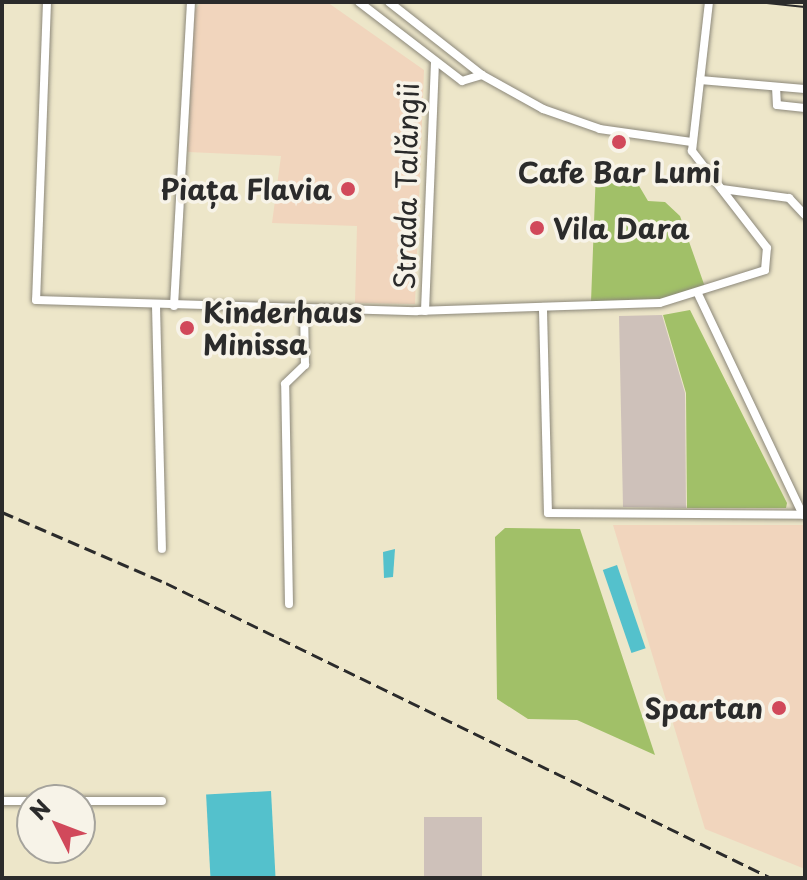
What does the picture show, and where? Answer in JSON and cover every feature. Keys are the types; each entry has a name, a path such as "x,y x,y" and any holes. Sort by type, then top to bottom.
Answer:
{"street":[{"path":"47,2 36,300 156,306 420,311 543,310 699,296 770,262 721,189 695,158 691,142 709,2"},
{"path":"174,306 191,2"},
{"path":"359,2 435,62 468,83 482,75"},
{"path":"389,2 482,75 569,120 691,142"},
{"name":"Strada Talăngii","path":"420,311 435,62"},
{"path":"700,80 805,89"},
{"path":"776,87 777,105 805,108"},
{"path":"721,189 789,198 805,215"},
{"path":"543,310 548,513 804,515 699,296"},
{"path":"156,306 162,549"},
{"path":"289,604 285,384 305,365 304,308"},
{"path":"96,801 162,801"}],"shaded area":[{"name":"Piața Flavia","path":"201,2 327,2 424,70 415,304 355,303 357,226 272,223 281,156 188,152 194,12"},
{"path":"662,315 685,393 686,508 623,507 619,316"},
{"path":"613,525 805,525 805,869 705,829"},
{"path":"424,817 482,817 482,878 424,878"}],"green space":[{"path":"628,167 648,201 665,202 680,216 705,287 676,299 591,302 596,170"},
{"path":"690,310 787,503 786,508 687,508 686,393 663,315"},
{"path":"505,528 580,529 655,755 577,720 528,719 497,699 495,537"}],"water":[{"path":"395,549 393,577 384,578 383,552"},
{"path":"617,565 646,648 631,653 603,570"},
{"path":"271,791 276,878 210,878 206,794"}],"tram line":[{"path":"757,2 805,7"}],"railway":[{"path":"2,512 166,583 771,878"}],"place":[{"name":"Cafe Bar Lumi","path":"619,142"},
{"name":"Piața Flavia","path":"348,189"},
{"name":"Vila Dara","path":"537,228"},
{"name":"Kinderhaus Minissa","path":"187,328"},
{"name":"Spartan","path":"779,708"}]}
